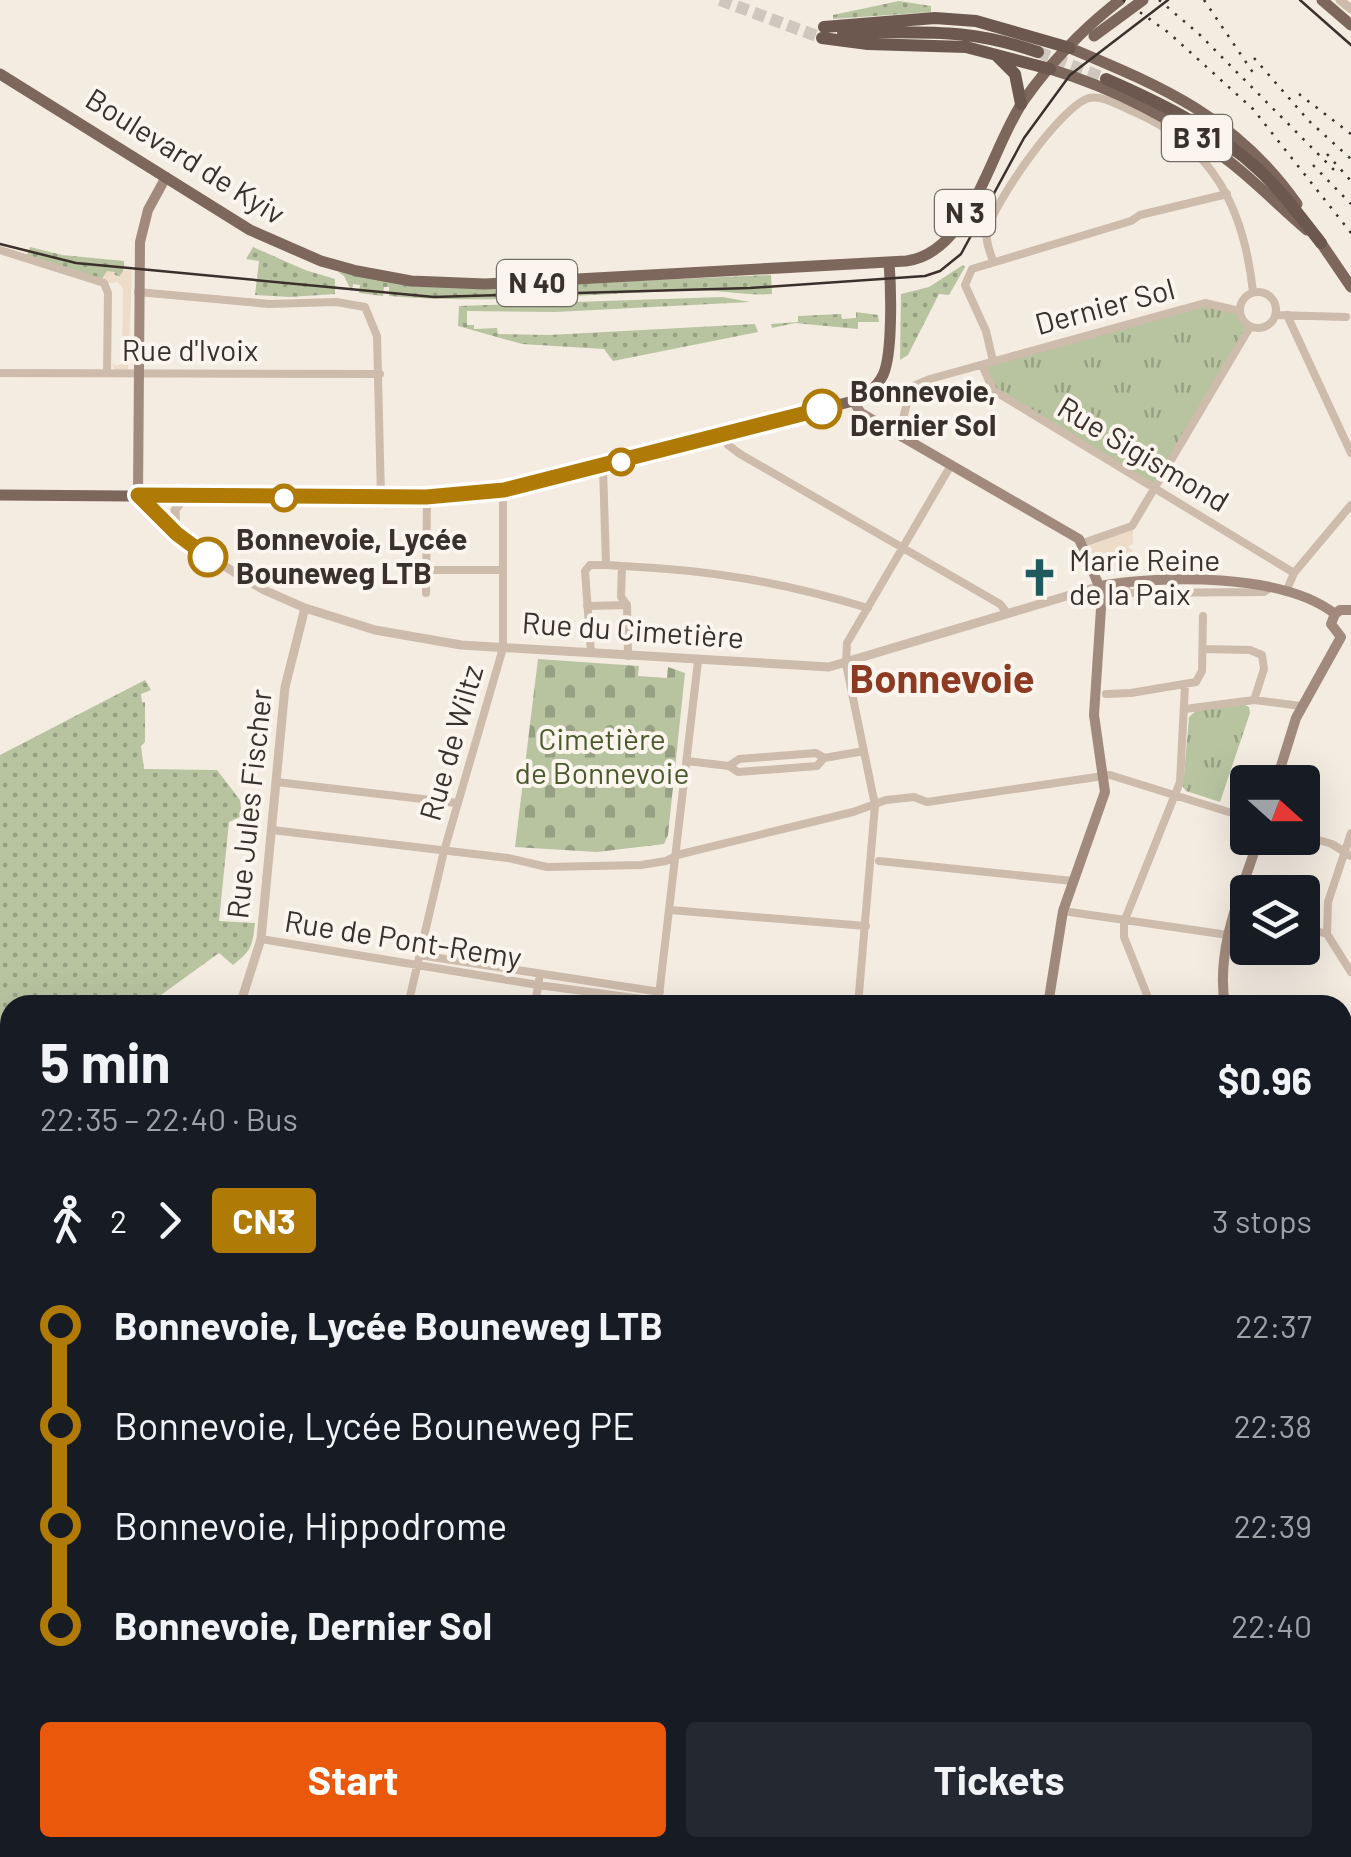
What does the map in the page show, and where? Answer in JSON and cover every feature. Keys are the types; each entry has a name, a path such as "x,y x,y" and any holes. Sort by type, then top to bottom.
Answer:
{"highway":[{"path":"823,32 935,18 976,21 1070,48"},
{"path":"823,32 942,30 993,37 1038,52"},
{"path":"823,32 868,44 935,44 991,52 1050,68"},
{"path":"991,52 1016,74 1022,104"},
{"name":"B 31","path":"1106,78 1194,122 1231,147 1262,173 1321,243"}],"main road":[{"path":"1050,68 1120,0"},
{"path":"1089,32 1144,0"},
{"path":"1322,0 1351,26"},
{"name":"B 31","path":"1070,48 1169,90 1240,138 1272,168 1351,287"},
{"name":"B 31","path":"1050,68 1183,129 1230,162 1321,243"},
{"name":"N 3","path":"889,262 928,256 950,238 1022,104 1050,68"},
{"name":"Boulevard de Kyiv","path":"0,74 227,217 322,262 410,280 485,284 889,262"},
{"path":"138,495 141,233 148,210 166,178"},
{"path":"0,495 426,497 504,490 604,467 852,401 870,392 886,370 889,262"},
{"path":"852,401 861,413 1084,542 1100,586 1103,605 1094,715 1104,776 1102,803 1063,911 1050,995"},
{"path":"1100,586 1122,582 1242,581 1286,592 1335,614 1351,610"},
{"path":"1282,765 1301,706 1346,636 1331,624 1335,614"},
{"path":"1224,995 1223,965 1230,931"}],"street":[{"path":"1340,0 1351,9"},
{"path":"993,261 988,230 1025,160 1077,106 1090,98 1114,103 1173,132 1202,156 1226,194 1241,232 1253,292"},
{"path":"993,361 986,331 966,284 972,269 1140,215 1226,194"},
{"path":"0,250 104,283 108,292 107,373"},
{"path":"138,292 269,304 365,306 372,318 380,374 381,498"},
{"path":"1253,292 1243,299 1239,311 1242,320 1250,327 1269,325 1276,315"},
{"path":"1253,292 1271,297 1276,315"},
{"name":"Dernier Sol","path":"896,433 904,419 910,387 930,379 1205,303 1239,311"},
{"path":"1276,315 1346,317"},
{"path":"1287,315 1351,453"},
{"path":"1084,542 1132,526 1250,327"},
{"name":"Rue Sigismond","path":"982,365 993,390 1294,573"},
{"name":"Rue d'Ivoix","path":"0,373 380,374"},
{"path":"724,435 728,445 740,454 1000,604 1007,613"},
{"path":"859,995 875,805 846,664 848,643 951,465"},
{"path":"604,467 606,565"},
{"name":"Rue de Wiltz","path":"410,995 444,850 502,648 504,490"},
{"name":"Rue du Cimetière","path":"138,495 177,534 228,570 305,608 404,638 502,648 806,668 846,664 1100,586"},
{"path":"177,534 175,510 184,496"},
{"path":"426,497 426,592"},
{"path":"1286,592 1294,573 1351,505"},
{"path":"590,653 586,568 592,564 749,577 868,608"},
{"path":"622,566 621,597 627,605 628,656"},
{"path":"426,570 503,570"},
{"path":"587,606 627,605"},
{"name":"Rue Jules Fischer","path":"243,995 261,939 285,687 305,608"},
{"path":"1106,694 1185,685 1200,677 1204,616"},
{"path":"1202,650 1250,650 1262,655 1264,669 1254,700"},
{"path":"660,995 698,661"},
{"path":"1147,995 1124,937 1124,922 1176,794 1185,685"},
{"path":"1184,709 1254,700 1301,706"},
{"path":"687,761 729,766 738,772 817,766 824,758 864,751"},
{"path":"272,830 508,858 547,867 666,861 676,855 886,800 914,797 927,802 1104,776 1118,776 1230,812"},
{"path":"276,782 458,802"},
{"path":"1351,834 1348,853 1328,902 1327,934 1351,972"},
{"path":"1320,842 1348,853"},
{"path":"879,860 1074,881"},
{"path":"670,910 866,926"},
{"path":"1063,911 1228,935"},
{"path":"1320,932 1327,934"},
{"name":"Rue de Pont-Remy","path":"261,939 419,959 629,995"},
{"path":"537,995 539,980"}],"green space":[{"path":"899,1 931,6 931,12 833,19 833,15"},
{"path":"30,247 62,255 124,261 123,274 120,277 107,272 102,279 27,255"},
{"path":"253,247 335,279 335,294 255,295 259,261 246,259"},
{"path":"963,265 949,295 939,294 908,355 900,360 901,294 929,287"},
{"path":"338,272 471,288 771,275 772,294 696,290 504,299 428,298 389,296 389,287 384,287 383,296 359,293 360,285 353,284 352,292"},
{"path":"723,297 750,302 555,312 467,311 467,325 474,325 474,329 497,328 498,334 755,324 758,332 613,361 604,349 522,344 458,326 459,306"},
{"path":"1205,303 1240,314 1250,327 1154,488 993,390 982,365"},
{"path":"856,312 878,315 879,322 858,322 858,329 795,323 772,328 771,324 798,322 798,316 841,314 842,319 856,318"},
{"name":"Cimetière de Bonnevoie","path":"538,659 639,666 638,676 667,678 668,667 685,673 664,844 597,852 515,847"},
{"path":"145,680 151,690 141,694 145,702 145,742 141,746 144,769 217,770 240,800 242,816 229,822 219,921 255,923 248,951 233,965 219,953 161,995 0,995 0,755"},
{"path":"1243,704 1249,707 1220,802 1183,787 1189,717 1196,711"}],"shaded area":[{"path":"124,270 132,271 128,369 115,370 111,362 116,366 122,364 123,289 118,282 107,283 102,279 107,271 119,277"},
{"path":"1133,529 1133,544 1127,547 1132,550 1137,570 1099,573 1089,545"}],"tunnel":[{"path":"720,0 822,38"},
{"path":"1038,52 1106,79"}],"tram line":[{"path":"0,244 76,263 434,297 750,288 925,276 940,271 961,254 1024,138 1070,75 1168,0"},
{"path":"1300,0 1351,45"}],"railway":[{"path":"1123,0 1169,33 1253,109 1351,233"},
{"path":"1159,0 1199,34 1334,170"},
{"path":"1204,0 1256,77"},
{"path":"1254,58 1309,121 1351,159"},
{"path":"1299,94 1351,134"},
{"path":"1327,154 1351,181"},
{"path":"1313,165 1351,204"}],"bus line":[{"name":"CN3","path":"208,557 177,534 138,495 426,497 504,490 822,409"}],"place":[{"name":"Bonnevoie, Dernier Sol","path":"822,409"},
{"name":"Bonnevoie, Lycée Bouneweg LTB","path":"208,557"},
{"name":"Marie Reine de la Paix","path":"1039,578"}],"district":[{"name":"Bonnevoie","path":"942,679"}]}
